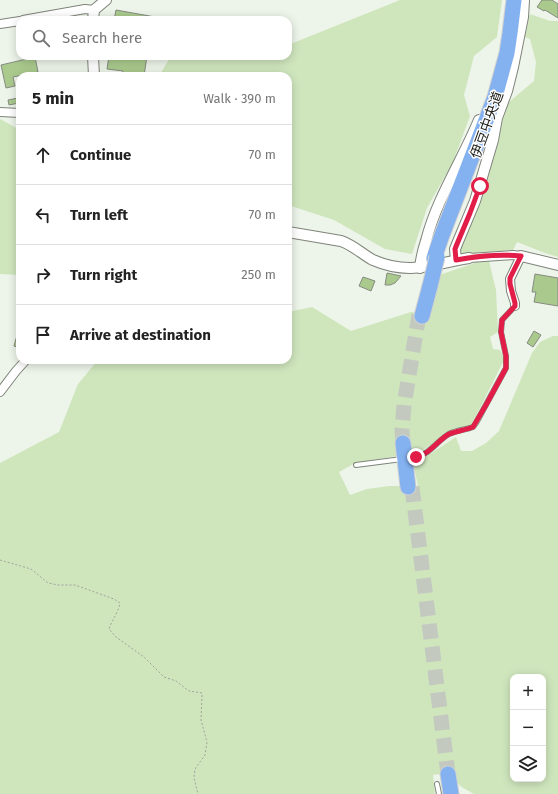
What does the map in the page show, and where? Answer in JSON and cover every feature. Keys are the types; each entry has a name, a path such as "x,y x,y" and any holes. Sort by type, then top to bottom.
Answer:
{"highway":[{"name":"伊豆中央道","path":"436,255 495,106 505,76 510,57 513,7"},
{"name":"伊豆中央道","path":"421,315 436,255 495,97 507,53 513,7"},
{"path":"455,208 470,180 478,158 497,118"},
{"path":"436,255 441,223 465,151"},
{"path":"405,442 410,487"},
{"path":"444,782 451,794"}],"street":[{"path":"44,16 85,9 93,15 106,0"},
{"path":"420,268 422,254 432,219 465,151 488,97 513,7 524,0"},
{"path":"513,7 527,0"},
{"path":"456,260 455,249 475,201 493,140 497,118 514,67 513,7"},
{"path":"0,24 16,21"},
{"path":"94,60 94,72"},
{"path":"0,112 16,112"},
{"path":"292,233 348,243 372,259 398,267 420,268 456,260 491,256 521,256 558,265"},
{"path":"515,306 510,278 521,256"},
{"path":"0,392 22,364"}],"lane":[{"path":"416,457 428,452 448,435 473,427 476,423 506,368 506,356 501,326 502,320 515,306"},
{"path":"356,465 402,459"},
{"path":"438,794 444,782"}],"path":[{"path":"0,560 31,569 48,583 58,585 75,585 114,599 120,603 119,610 111,622 109,630 116,637 144,657 164,677 176,681 189,690 202,693 201,720 207,742 205,756 195,769 194,778 198,794"}],"green space":[{"path":"400,0 502,0 497,37 474,56 464,95 470,116 453,162 427,208 412,254 385,249 334,220 292,206 292,72 161,72 169,60 292,60 292,43"},
{"path":"530,14 550,21 558,21 558,257 517,242 513,250 464,254 460,251 461,243 482,191 509,102 534,81 536,62 530,39 525,37"},
{"path":"0,119 16,128 16,275 0,274"},
{"path":"478,261 489,261 496,290 498,332 490,337 493,349 500,350 503,356 503,362 471,426 447,434 420,452 355,463 339,472 350,495 367,489 389,486 418,486 414,461 427,456 456,437 461,451 472,451 486,443 499,431 532,353 540,342 553,336 558,336 558,794 474,794 457,783 452,772 433,775 435,794 0,794 0,463 59,432 78,384 95,364 292,364 292,311 312,307 351,331 411,312 427,314 439,275"}],"building":[{"path":"542,0 552,0 558,4 558,18 537,7"},
{"path":"116,10 149,16 115,16"},
{"path":"22,60 36,60 38,72 16,72 16,76 13,77 15,86 6,88 1,65"},
{"path":"108,60 146,60 145,72 123,72 107,69"},
{"path":"16,98 16,104 9,105 8,100"},
{"path":"387,273 401,276 395,283 385,285"},
{"path":"535,274 558,278 558,306 534,302 536,292 532,292"},
{"path":"363,277 375,281 371,291 359,286"},
{"path":"534,331 541,335 533,347 527,343"}],"tunnel":[{"path":"403,443 402,430 404,405 419,315"},
{"path":"412,487 448,774"}],"route":[{"path":"416,457 428,452 448,435 473,427 506,368 506,356 501,332 502,320 515,306 511,291 510,278 521,256 491,256 456,260 455,253 455,249 480,186"}]}
